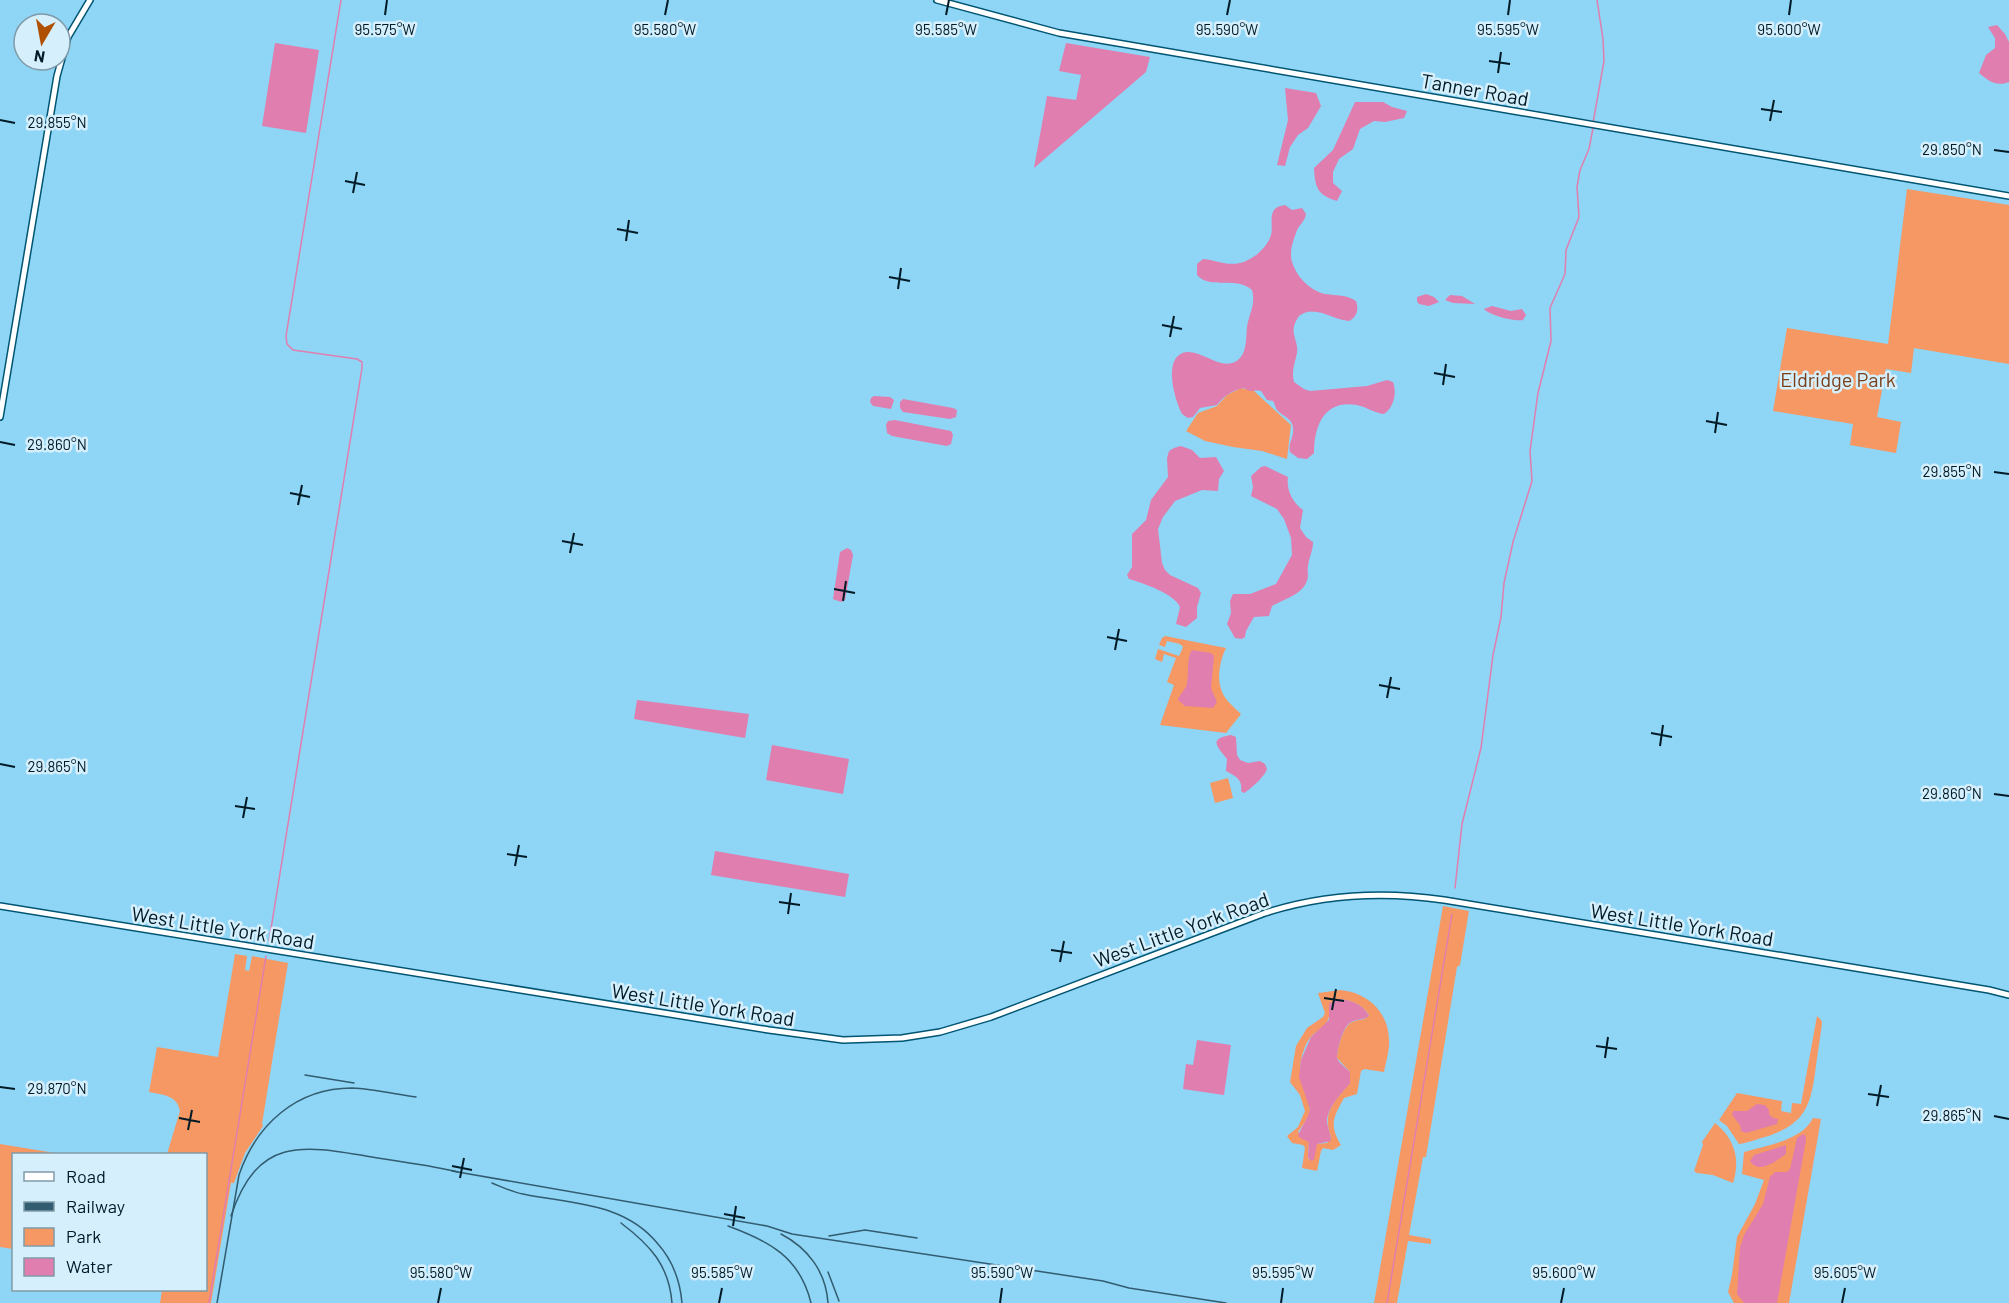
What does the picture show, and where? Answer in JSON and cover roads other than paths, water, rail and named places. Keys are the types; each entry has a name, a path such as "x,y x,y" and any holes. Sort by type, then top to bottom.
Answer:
{"main road":[{"path":"0,417 60,66 68,37 90,0"},
{"name":"Tanner Road","path":"938,0 1059,33 2009,196"},
{"name":"West Little York Road","path":"0,906 779,1032 843,1040 902,1038 959,1027 1265,913 1313,900 1366,894 1405,895 1444,900 2009,993"}],"water":[{"path":"1997,25 2009,42 2009,82 2000,84 1989,81 1979,73 1986,55 1995,48 1995,38 1988,27"},
{"path":"275,43 319,50 306,133 262,126"},
{"path":"1066,43 1150,57 1146,72 1034,168 1047,96 1076,100 1081,75 1059,71"},
{"path":"1285,88 1316,93 1321,106 1308,128 1298,135 1290,147 1285,166 1277,165 1288,120"},
{"path":"1355,102 1383,102 1407,111 1404,118 1385,122 1374,121 1360,129 1353,149 1339,159 1333,172 1333,183 1342,191 1337,201 1325,196 1318,189 1314,168 1333,150"},
{"path":"1285,205 1292,210 1302,208 1306,214 1297,230 1291,250 1291,260 1301,279 1319,292 1345,296 1356,301 1357,307 1356,315 1349,321 1317,312 1299,316 1294,327 1297,353 1293,371 1294,382 1310,391 1367,386 1387,380 1393,382 1395,391 1394,400 1384,414 1357,405 1346,404 1329,410 1319,424 1314,453 1307,459 1298,458 1290,452 1292,424 1277,410 1273,401 1267,400 1261,391 1244,388 1236,390 1225,396 1217,405 1200,408 1193,417 1188,418 1179,408 1172,379 1174,361 1179,355 1187,352 1228,364 1242,355 1253,304 1252,290 1239,284 1209,282 1197,275 1197,264 1203,259 1235,264 1254,256 1269,240 1274,210"},
{"path":"1426,294 1439,302 1429,306 1419,304 1417,297"},
{"path":"1450,295 1462,296 1475,304 1453,303 1445,300"},
{"path":"1492,306 1511,311 1522,309 1526,315 1523,320 1496,316 1484,309"},
{"path":"874,396 890,397 894,400 891,409 873,406 870,402"},
{"path":"903,399 953,408 957,410 956,417 950,419 903,412 900,402"},
{"path":"895,420 951,431 953,435 951,444 947,446 892,436 887,433 886,425 888,421"},
{"path":"1181,446 1192,450 1200,458 1216,457 1224,471 1219,479 1218,491 1202,490 1175,501 1163,517 1158,529 1165,570 1170,575 1198,588 1201,593 1197,618 1186,627 1176,624 1180,607 1177,602 1158,590 1129,579 1127,575 1132,567 1132,534 1146,520 1151,500 1168,477 1169,451"},
{"path":"1265,466 1288,477 1291,496 1303,510 1300,528 1313,542 1308,576 1304,587 1289,598 1272,606 1269,616 1254,617 1245,637 1235,638 1227,624 1233,594 1250,594 1276,584 1292,555 1291,538 1284,519 1277,509 1251,496 1253,487 1251,476"},
{"path":"847,548 853,555 845,600 841,602 833,599 840,552"},
{"path":"1192,650 1211,653 1214,656 1211,688 1217,702 1213,708 1185,706 1178,700 1188,679 1189,658"},
{"path":"637,700 749,714 745,738 634,719"},
{"path":"1231,735 1236,737 1237,755 1240,760 1248,763 1260,761 1267,769 1264,775 1244,793 1241,791 1238,778 1226,771 1227,759 1217,744 1219,739"},
{"path":"772,745 849,759 843,794 766,780"},
{"path":"715,851 849,874 845,897 711,875"},
{"path":"1336,999 1355,1003 1369,1016 1351,1022 1343,1033 1337,1058 1350,1072 1350,1083 1329,1111 1327,1122 1331,1141 1317,1144 1314,1160 1311,1161 1308,1157 1309,1142 1298,1135 1310,1109 1299,1077 1301,1060 1311,1037 1329,1020 1329,1004"},
{"path":"1197,1040 1231,1045 1224,1095 1183,1089 1186,1064 1193,1065"},
{"path":"1757,1104 1765,1105 1769,1114 1778,1119 1777,1124 1746,1133 1741,1131 1740,1125 1732,1115 1733,1111 1747,1111"},
{"path":"1803,1134 1806,1140 1777,1303 1744,1303 1737,1294 1740,1248 1744,1235 1763,1204 1770,1177 1775,1172 1787,1172 1790,1169 1797,1138"},
{"path":"1786,1145 1786,1154 1768,1165 1758,1167 1750,1161 1754,1155"}],"waterway":[{"path":"269,941 362,368 362,362 357,359 293,350 287,344 286,336 341,0"},
{"path":"1593,123 1604,61 1597,0"},
{"path":"1455,888 1462,824 1481,748 1504,583 1513,542 1532,481 1530,451 1538,393 1551,341 1550,308 1565,274 1566,250 1579,217 1577,187 1593,128"},
{"path":"1387,1303 1452,914"},
{"path":"209,1303 266,956"}],"railway":[{"path":"305,1075 354,1083"},
{"path":"217,1303 239,1175 246,1157 267,1126 296,1102 332,1090 352,1088 416,1097"},
{"path":"231,1216 242,1190 255,1171 269,1159 285,1152 304,1149 324,1150 458,1172"},
{"path":"452,1171 767,1226 792,1234 1103,1281 1129,1288 1226,1303"},
{"path":"492,1183 519,1193 596,1207 629,1220 644,1230 668,1257 680,1286 682,1303"},
{"path":"621,1223 641,1239 656,1257 667,1278 672,1303"},
{"path":"728,1226 757,1238 791,1262 806,1287 811,1303"},
{"path":"829,1236 865,1230 917,1238"},
{"path":"781,1234 799,1246 814,1262 824,1281 828,1303"},
{"path":"828,1272 839,1301"}],"park label":[{"name":"Eldridge Park","path":"1838,379"}]}
